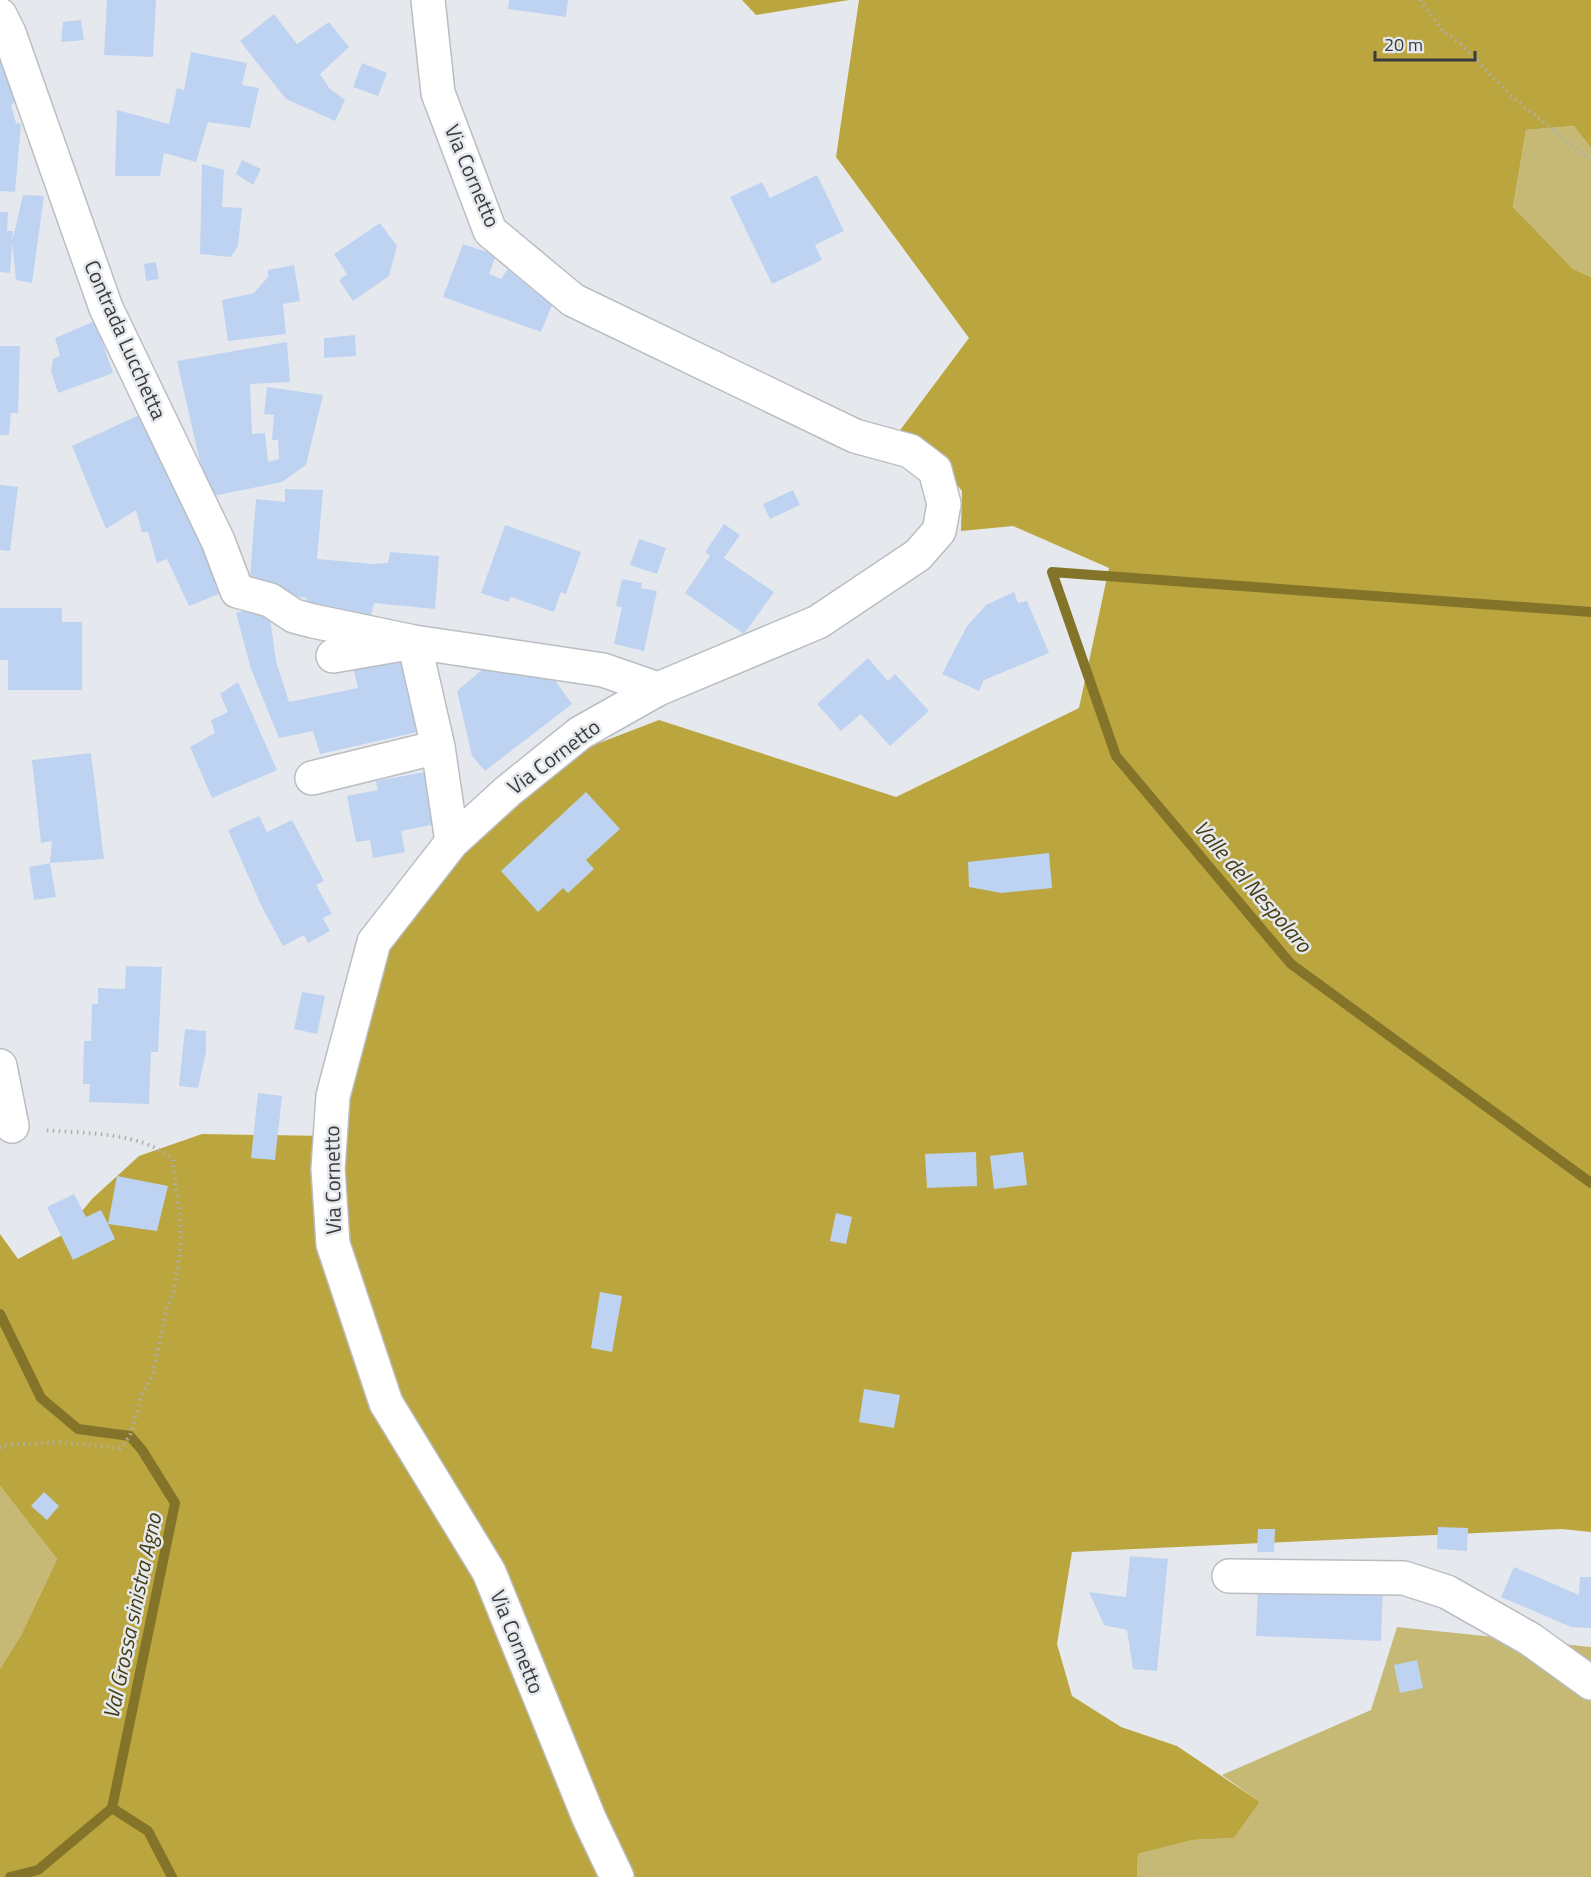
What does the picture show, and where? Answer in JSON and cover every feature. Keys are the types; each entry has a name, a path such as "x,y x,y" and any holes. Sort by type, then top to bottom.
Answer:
{"street":[{"name":"Via Cornetto","path":"428,0 438,93 490,231 573,300 855,436 910,451 935,470 944,504 939,531 918,555 818,622 658,689 580,733 508,791 452,843 374,942 333,1096 328,1169 333,1244 386,1403 489,1572 589,1818 617,1877"},
{"name":"Contrada Lucchetta","path":"0,15 9,33 106,308 218,541 237,591 270,600 294,616 414,642"},
{"path":"414,642 438,747 452,843"},
{"path":"333,656 414,642 603,670 658,689"},
{"path":"312,778 438,747"},
{"path":"0,1066 12,1126"},
{"path":"1229,1576 1404,1578 1447,1592 1530,1639 1591,1683"}],"path":[{"path":"1420,0 1444,32 1461,44 1511,96 1591,160"},
{"path":"0,1448 5,1445 61,1442 120,1448 130,1436 142,1394 152,1377 166,1308 174,1290 182,1243 173,1159 160,1149 134,1139 12,1126"}],"shaded area":[{"path":"742,0 849,0 756,15"},
{"path":"859,0 1591,0 1591,148 1574,126 1526,130 1513,207 1573,269 1591,277 1591,1532 1562,1529 1072,1552 1057,1644 1072,1696 1121,1727 1177,1746 1260,1802 1234,1838 1193,1840 1138,1854 1137,1877 0,1877 0,1669 21,1635 57,1559 0,1486 0,1234 18,1259 62,1235 93,1198 139,1156 202,1134 325,1136 395,920 510,805 581,750 659,720 896,797 1079,708 1109,568 1013,526 961,531 962,491 933,456 892,441 969,338 836,157"},
{"path":"1574,126 1591,148 1591,277 1573,269 1513,207 1526,130"},
{"path":"0,1486 57,1559 21,1635 0,1669"},
{"path":"1397,1627 1591,1647 1591,1877 1137,1877 1138,1854 1193,1840 1234,1838 1260,1802 1222,1775 1371,1710"}],"building":[{"path":"107,0 156,0 153,57 104,55"},
{"path":"509,0 568,0 566,17 508,9"},
{"path":"274,14 297,44 329,22 349,47 320,74 329,88 345,100 335,121 286,99 240,41"},
{"path":"81,20 84,40 61,42 63,22"},
{"path":"0,47 19,99 11,105 16,123 21,124 15,192 0,191"},
{"path":"191,52 247,63 242,85 259,88 250,128 208,122 196,162 164,153 160,176 115,176 117,110 169,124 177,88 184,90"},
{"path":"362,63 387,73 378,96 353,87"},
{"path":"242,160 261,169 253,185 236,174"},
{"path":"202,164 224,170 222,207 242,208 238,246 231,257 200,254"},
{"path":"817,175 844,231 815,245 822,260 772,284 730,197 762,182 770,198"},
{"path":"23,195 44,196 32,283 16,280 12,242"},
{"path":"0,212 8,212 7,231 13,231 10,273 0,272"},
{"path":"380,223 397,246 389,276 353,301 339,280 347,274 334,254"},
{"path":"463,244 496,255 489,274 501,279 508,269 535,292 554,300 541,332 443,297"},
{"path":"156,262 159,279 146,281 144,264"},
{"path":"294,265 300,301 283,304 286,334 228,341 222,300 254,293 268,277 268,270"},
{"path":"95,321 113,373 58,393 51,371 53,359 60,356 55,338"},
{"path":"355,335 356,356 324,358 324,338"},
{"path":"287,342 290,382 250,384 252,434 265,433 268,462 279,459 278,440 272,440 274,415 264,414 267,387 323,395 306,465 282,482 208,497 177,361"},
{"path":"0,346 20,346 18,413 11,413 9,435 0,435"},
{"path":"150,410 214,570 219,594 189,606 167,559 157,563 148,532 142,532 136,510 106,529 72,446"},
{"path":"0,485 18,487 10,551 0,550"},
{"path":"285,489 323,490 317,559 374,564 388,563 390,552 439,556 435,609 374,603 371,616 304,612 307,598 249,590 256,499 285,502"},
{"path":"793,490 800,505 770,519 763,504"},
{"path":"724,524 740,535 724,558 774,592 744,634 685,593 710,556 705,552"},
{"path":"505,525 581,552 566,594 561,592 554,612 511,597 508,602 481,593"},
{"path":"639,539 666,548 657,574 630,565"},
{"path":"622,579 642,583 641,588 657,591 644,651 614,644 622,607 616,606"},
{"path":"1014,592 1018,603 1027,601 1049,653 984,680 979,691 942,674 967,626 986,605"},
{"path":"268,604 276,661 289,702 358,688 353,667 406,656 422,731 320,754 313,731 279,738 251,669 236,613"},
{"path":"0,608 62,608 62,622 82,622 82,690 8,690 8,660 0,660"},
{"path":"868,658 888,681 895,674 929,711 890,746 861,714 841,731 817,704"},
{"path":"483,669 554,679 572,704 485,771 472,756 457,691"},
{"path":"238,682 277,770 212,798 190,747 215,733 211,720 228,712 220,694"},
{"path":"91,753 104,859 50,863 52,841 41,843 32,760"},
{"path":"431,771 441,823 401,831 405,852 373,858 370,840 356,842 347,796 378,790 376,781"},
{"path":"586,792 620,829 586,860 594,869 568,893 563,888 538,912 501,871"},
{"path":"259,816 267,832 292,820 324,881 316,885 332,914 323,918 330,931 308,943 304,935 283,946 262,907 228,830"},
{"path":"1049,853 1052,888 1001,893 969,887 968,862"},
{"path":"50,863 56,897 34,900 29,867"},
{"path":"126,966 162,967 158,1052 151,1052 149,1104 89,1102 90,1084 83,1084 84,1041 91,1041 92,1004 98,1004 98,988 125,989"},
{"path":"302,992 325,996 317,1034 294,1029"},
{"path":"185,1029 206,1031 206,1052 198,1088 179,1086"},
{"path":"258,1093 282,1096 275,1160 251,1158"},
{"path":"976,1152 977,1186 927,1188 925,1154"},
{"path":"1023,1152 1027,1185 994,1189 990,1156"},
{"path":"117,1176 168,1186 157,1231 108,1224"},
{"path":"74,1194 86,1217 101,1210 115,1239 73,1260 47,1207"},
{"path":"836,1213 852,1217 846,1244 830,1241"},
{"path":"600,1292 622,1296 612,1352 591,1348"},
{"path":"864,1389 900,1395 894,1428 859,1422"},
{"path":"44,1492 59,1506 47,1520 31,1506"},
{"path":"1438,1527 1468,1528 1467,1551 1437,1549"},
{"path":"1258,1529 1275,1529 1274,1552 1257,1552"},
{"path":"1130,1556 1168,1559 1157,1671 1133,1669 1127,1630 1104,1625 1089,1592 1126,1597"},
{"path":"1514,1567 1579,1595 1580,1577 1591,1577 1591,1628 1571,1627 1501,1597"},
{"path":"1258,1584 1383,1589 1381,1641 1256,1636"},
{"path":"1417,1660 1423,1688 1400,1693 1394,1665"}],"waterway":[{"name":"Valle del Nespolaro","path":"1591,612 1052,572 1116,756 1291,964 1591,1183"},
{"name":"Val Grossa sinistra Agno","path":"0,1314 41,1398 78,1429 130,1436 142,1450 175,1503 112,1808 148,1831 172,1877"},
{"path":"10,1877 38,1870 112,1808"}]}
